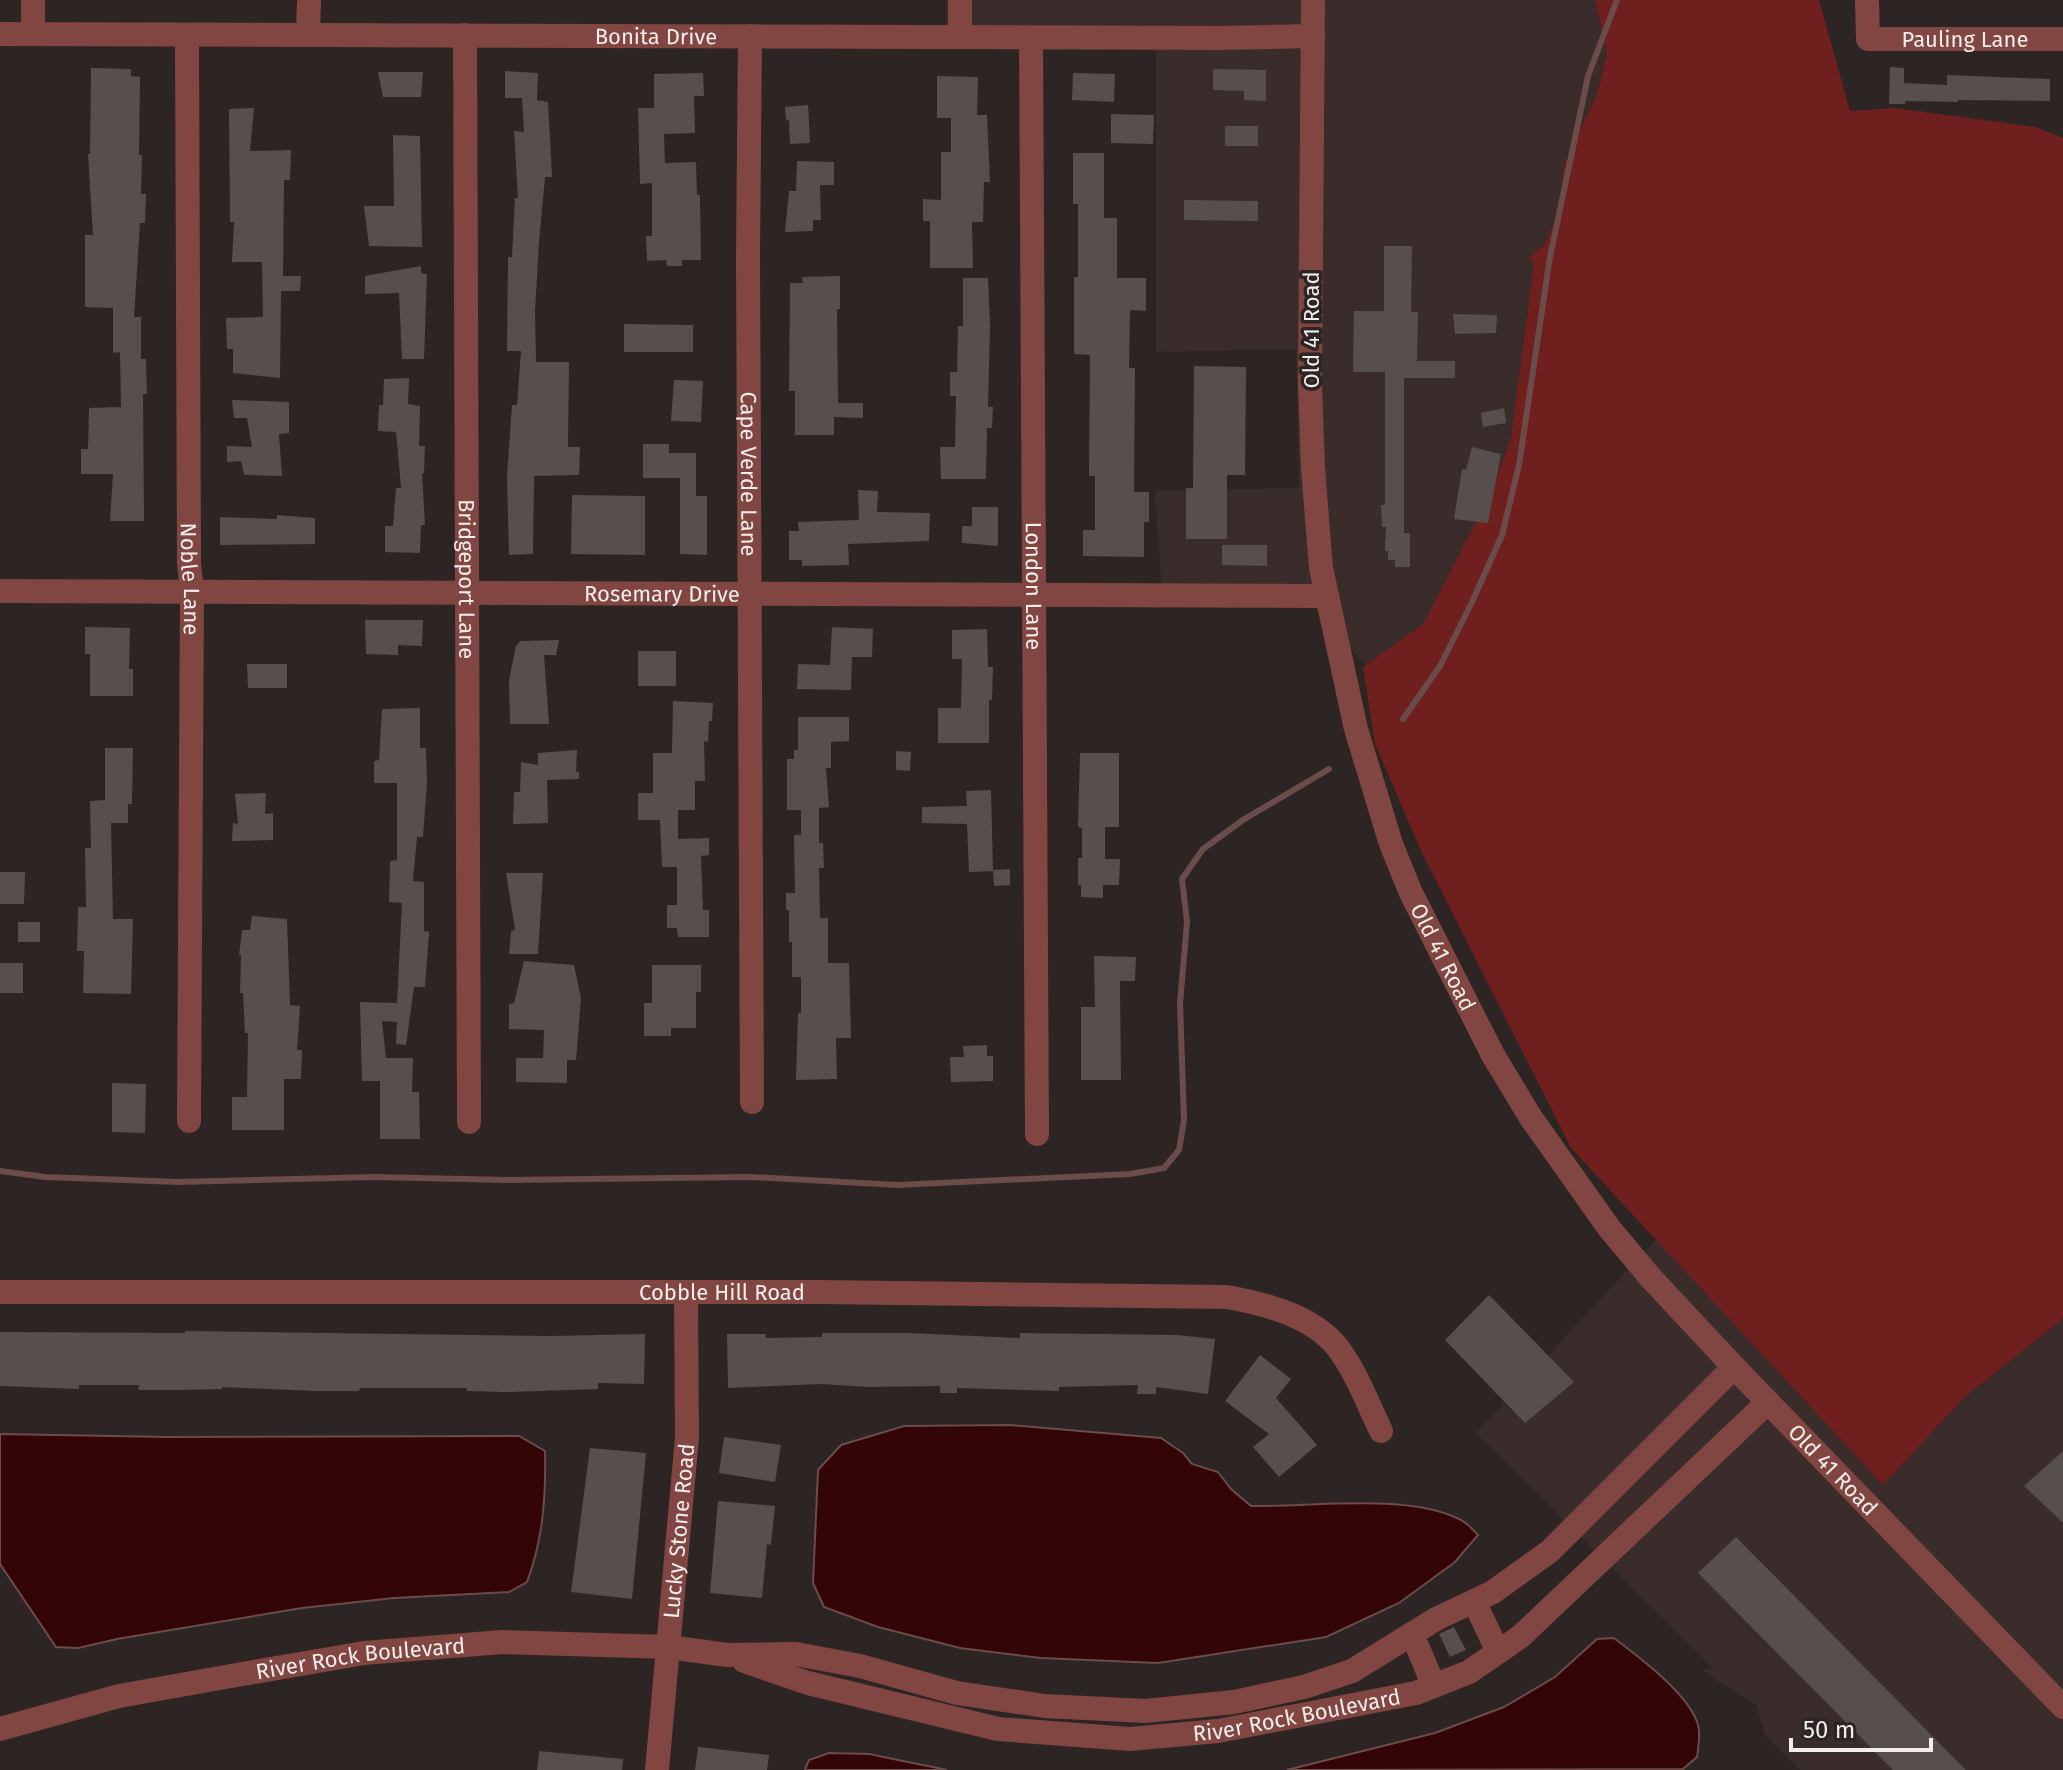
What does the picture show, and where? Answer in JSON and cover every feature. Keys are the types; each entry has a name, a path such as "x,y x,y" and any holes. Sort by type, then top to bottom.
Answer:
{"street":[{"path":"33,0 33,34"},
{"path":"308,34 309,0"},
{"path":"960,0 960,37"},
{"name":"Old 41 Road","path":"1313,0 1310,384 1321,568 1356,729 1391,844 1411,893 1493,1055 1571,1177 1650,1277 2063,1707"},
{"name":"Pauling Lane","path":"1867,0 1868,39 2063,39"},
{"name":"Bonita Drive","path":"0,34 187,37 308,34 1031,38 1313,36"},
{"name":"Bridgeport Lane","path":"465,35 469,1122"},
{"name":"Cape Verde Lane","path":"750,36 752,1102"},
{"name":"Noble Lane","path":"187,37 188,548 192,592 189,1121"},
{"name":"London Lane","path":"1031,38 1037,1134"},
{"name":"Rosemary Drive","path":"0,591 1326,596"},
{"name":"Cobble Hill Road","path":"0,1292 1197,1295 1253,1302 1299,1319 1321,1332 1337,1348 1381,1431"},
{"name":"Lucky Stone Road","path":"657,1770 687,1437 686,1292"},
{"name":"River Rock Boulevard","path":"0,1729 119,1696 364,1653 502,1642 669,1647 727,1655 796,1654 860,1666 957,1693 1045,1706 1145,1711 1234,1702 1304,1687 1352,1671 1436,1619 1493,1592 1550,1551 1734,1367"},
{"name":"River Rock Boulevard","path":"727,1655 808,1683 998,1729 1130,1739 1232,1729 1416,1693 1469,1672 1520,1637 1768,1402"},
{"path":"1474,1601 1498,1652"},
{"path":"1412,1634 1434,1686"}],"shaded area":[{"path":"946,0 1303,0 1319,612 1301,592 1162,594 1155,491 1299,488 1296,349 1156,352 1156,35 946,37"},
{"path":"1322,0 1595,0 1607,54 1598,91 1564,165 1559,211 1545,244 1529,259 1534,263 1511,438 1493,489 1423,624 1366,665 1346,643 1330,567 1320,384"},
{"path":"1595,0 1819,0 1850,111 1895,108 2036,127 2063,138 2063,1319 1966,1396 1883,1485 1571,1148 1421,851 1375,744 1363,667 1423,624 1493,489 1511,437 1534,263 1528,259 1545,244 1559,211 1564,165 1598,91 1607,54"},
{"path":"1657,1239 1883,1485 1966,1396 2063,1319 2063,1692 1741,1359 1643,1253"},
{"path":"1629,1268 1727,1375 2063,1721 2063,1770 1800,1770 1765,1735 1756,1705 1703,1671 1712,1667 1476,1433"},
{"path":"1010,1425 1161,1438 1183,1453 1192,1464 1218,1472 1231,1489 1251,1506 1358,1503 1413,1506 1459,1519 1478,1535 1455,1562 1399,1603 1326,1637 1158,1663 1041,1658 960,1648 878,1627 824,1607 813,1583 818,1470 841,1445 904,1426"},
{"path":"0,1434 519,1436 545,1451 540,1534 527,1582 509,1592 394,1598 302,1608 78,1648 56,1647 0,1564"},
{"path":"1614,1638 1662,1677 1693,1713 1699,1733 1697,1757 1683,1769 1287,1770 1435,1733 1504,1707 1555,1677 1597,1639"},
{"path":"829,1753 869,1754 947,1770 805,1770 809,1760"}],"building":[{"path":"1890,67 1904,68 1904,83 1947,85 1947,75 2050,79 2050,101 1958,100 1889,104"},
{"path":"91,68 131,69 131,76 140,77 141,194 146,194 145,223 140,223 134,317 141,317 141,359 146,359 147,394 143,394 144,521 110,521 113,474 81,474 81,449 88,449 89,408 121,407 120,352 113,353 113,308 85,307 85,235 93,235 88,154"},
{"path":"1213,69 1266,70 1266,101 1244,100 1244,91 1213,90"},
{"path":"505,71 538,73 537,100 548,102 552,177 545,177 539,242 536,362 569,362 568,447 580,447 579,475 534,476 533,554 509,555 507,476 512,405 517,405 521,351 507,351 508,257 512,257 515,198 518,198 514,131 524,132 522,98 505,98"},
{"path":"378,72 423,72 421,97 383,97"},
{"path":"703,73 704,96 694,96 695,133 664,134 665,163 696,162 701,260 682,260 682,266 667,266 666,260 647,261 646,236 652,236 652,183 640,184 638,108 654,108 654,74"},
{"path":"1073,73 1115,74 1114,102 1072,100"},
{"path":"937,76 978,77 977,115 987,115 990,182 984,182 983,222 972,222 973,268 930,268 930,221 923,221 923,199 941,200 941,152 951,152 951,118 937,118"},
{"path":"808,105 810,143 790,144 785,107"},
{"path":"254,108 250,151 291,150 290,180 284,180 283,276 301,276 300,291 281,291 280,378 233,373 233,349 227,349 226,318 263,317 262,262 232,262 234,222 230,222 229,109"},
{"path":"1111,114 1154,115 1153,144 1111,143"},
{"path":"1225,126 1258,126 1258,146 1225,146"},
{"path":"393,135 420,136 422,247 369,246 364,206 394,206"},
{"path":"1073,153 1104,153 1104,218 1117,218 1117,278 1146,278 1146,311 1130,310 1129,368 1135,368 1134,492 1149,492 1149,522 1144,522 1144,557 1083,556 1083,530 1095,530 1095,476 1089,476 1090,355 1074,354 1078,204 1073,204"},
{"path":"797,161 834,162 834,185 820,185 821,220 813,220 813,231 785,232 789,191 796,191"},
{"path":"1184,200 1258,201 1258,221 1184,220"},
{"path":"1384,246 1412,246 1411,312 1418,312 1417,361 1455,361 1455,378 1404,378 1404,533 1410,533 1410,567 1395,567 1395,560 1388,560 1388,551 1385,551 1386,527 1382,527 1381,505 1385,505 1385,372 1353,372 1354,311 1384,311"},
{"path":"421,266 421,273 427,274 424,359 402,359 399,293 365,294 365,276"},
{"path":"840,276 840,309 837,309 838,403 863,403 863,418 834,417 834,435 795,435 795,391 789,391 790,283 803,283 802,277"},
{"path":"963,278 988,278 988,407 993,407 992,428 987,428 986,479 941,479 940,447 955,447 956,396 950,396 950,372 957,372 958,326 963,326"},
{"path":"1453,314 1497,315 1496,333 1455,334"},
{"path":"624,324 693,325 693,352 624,352"},
{"path":"1194,366 1246,367 1245,475 1227,475 1227,539 1186,539 1186,488 1193,488"},
{"path":"409,378 408,404 420,406 419,446 425,446 422,473 425,525 421,525 420,553 385,552 385,526 393,526 396,488 401,488 396,432 378,431 379,405 383,405 384,379"},
{"path":"674,380 703,381 701,422 671,421"},
{"path":"232,400 289,402 289,433 279,434 282,476 244,475 241,461 227,462 227,446 252,447 247,418 234,418"},
{"path":"1504,408 1506,423 1483,427 1481,413"},
{"path":"643,444 669,444 669,453 696,453 696,496 707,496 707,555 680,554 680,478 643,478"},
{"path":"1472,447 1501,454 1488,523 1454,519 1462,469 1466,470"},
{"path":"858,490 878,491 877,512 930,513 929,541 848,544 849,565 802,566 802,560 789,560 789,531 799,531 798,522 859,520"},
{"path":"572,495 645,496 645,555 571,554"},
{"path":"972,507 998,507 998,546 962,543 962,526 972,526"},
{"path":"277,515 315,518 315,544 220,545 220,517 277,519"},
{"path":"1222,545 1267,545 1267,566 1222,565"},
{"path":"365,620 423,620 422,646 398,645 398,655 366,654"},
{"path":"85,627 130,628 129,669 133,669 133,696 90,696 90,654 85,654"},
{"path":"832,627 873,629 872,657 852,657 851,690 797,689 798,664 830,665"},
{"path":"987,629 988,667 993,667 989,743 938,743 938,708 961,708 962,659 952,659 952,630"},
{"path":"559,640 556,655 544,655 549,724 510,724 509,680 516,646 520,641"},
{"path":"638,651 676,651 676,686 638,686"},
{"path":"247,664 287,664 287,688 248,688"},
{"path":"673,701 713,703 708,742 704,741 705,781 695,781 695,810 678,810 678,839 709,838 709,855 701,856 703,910 709,910 709,937 678,937 677,928 667,928 667,905 677,905 677,867 662,867 660,820 638,820 638,793 653,793 653,753 672,753"},
{"path":"420,708 420,748 426,748 427,782 423,837 417,837 413,881 424,882 424,931 429,932 425,987 414,987 406,1045 396,1044 397,1022 382,1021 386,1058 413,1058 412,1092 419,1092 420,1139 380,1139 380,1081 362,1081 360,1002 397,1003 402,903 389,902 390,861 397,860 397,783 374,783 374,761 379,760 382,709"},
{"path":"798,717 849,717 849,741 831,742 831,768 826,768 829,807 819,808 819,843 823,843 824,868 819,868 820,918 828,918 828,963 849,963 851,1038 836,1038 837,1079 796,1080 801,977 792,977 792,942 789,942 786,893 795,893 794,835 801,835 801,810 787,810 787,759 794,759 794,750 798,750"},
{"path":"105,748 133,748 132,804 128,804 128,823 111,823 113,919 133,919 131,994 83,993 84,951 77,951 78,907 86,907 85,848 91,848 90,801 105,800"},
{"path":"577,750 576,772 579,772 579,779 547,780 548,823 513,824 514,792 520,792 521,762 538,765 538,753"},
{"path":"896,751 911,752 910,771 896,770"},
{"path":"1080,753 1119,753 1119,827 1105,827 1105,859 1120,859 1119,885 1103,885 1103,898 1081,897 1081,885 1078,885 1078,858 1082,858 1082,828 1078,827"},
{"path":"991,790 993,871 969,872 967,824 922,823 922,807 967,806 966,791"},
{"path":"266,793 265,814 273,813 273,840 232,841 233,823 238,824 235,794"},
{"path":"1010,869 1010,885 994,886 993,870"},
{"path":"0,872 25,872 24,904 0,904"},
{"path":"506,873 543,873 538,954 509,954 511,932 515,929"},
{"path":"252,916 287,919 290,1005 300,1006 297,1050 302,1050 301,1079 284,1079 284,1130 232,1130 232,1097 247,1097 248,1033 245,1033 243,993 240,993 239,955 242,930 250,930"},
{"path":"18,922 40,922 40,942 18,942"},
{"path":"1094,956 1136,957 1135,981 1120,981 1121,1080 1081,1080 1081,1007 1095,1007"},
{"path":"524,961 574,965 581,998 576,1060 567,1060 567,1083 516,1082 516,1058 543,1058 544,1030 509,1029 509,1004 514,1003"},
{"path":"0,963 23,963 23,993 0,993"},
{"path":"652,965 701,965 701,992 696,992 696,1028 671,1028 671,1036 644,1036 644,1003 652,1003"},
{"path":"987,1045 987,1056 993,1056 993,1081 951,1082 950,1057 964,1057 963,1046"},
{"path":"112,1083 146,1084 145,1133 112,1132"},
{"path":"1489,1295 1574,1382 1525,1423 1445,1340"},
{"path":"0,1332 552,1336 645,1334 644,1384 598,1383 598,1389 505,1392 467,1391 467,1388 316,1391 222,1387 138,1390 139,1385 79,1385 79,1389 0,1386"},
{"path":"822,1333 1020,1338 1020,1333 1177,1335 1215,1339 1208,1394 1156,1387 1156,1394 1137,1394 1138,1385 1059,1387 1059,1391 957,1388 957,1393 940,1393 940,1386 821,1384 728,1388 727,1334 766,1334 766,1338 822,1337"},
{"path":"1260,1355 1291,1379 1276,1398 1317,1445 1279,1477 1253,1447 1269,1434 1225,1401"},
{"path":"724,1437 781,1445 775,1482 719,1473"},
{"path":"590,1448 646,1453 632,1599 571,1592"},
{"path":"2063,1451 2063,1523 2024,1486"},
{"path":"718,1501 775,1506 771,1545 767,1544 762,1598 710,1593"},
{"path":"1736,1537 1966,1770 1893,1770 1698,1573"},
{"path":"1454,1627 1466,1650 1450,1657 1439,1634"},
{"path":"698,1747 769,1755 767,1770 695,1770"},
{"path":"539,1751 623,1759 622,1770 537,1770"}],"waterway":[{"path":"1403,719 1440,666 1502,535 1519,465 1550,257 1588,76 1617,0"},
{"path":"0,1171 45,1177 178,1182 374,1177 508,1180 751,1177 898,1185 1130,1174 1164,1168 1179,1150 1184,1120 1180,1003 1187,922 1182,879 1203,849 1243,820 1329,769"}]}
